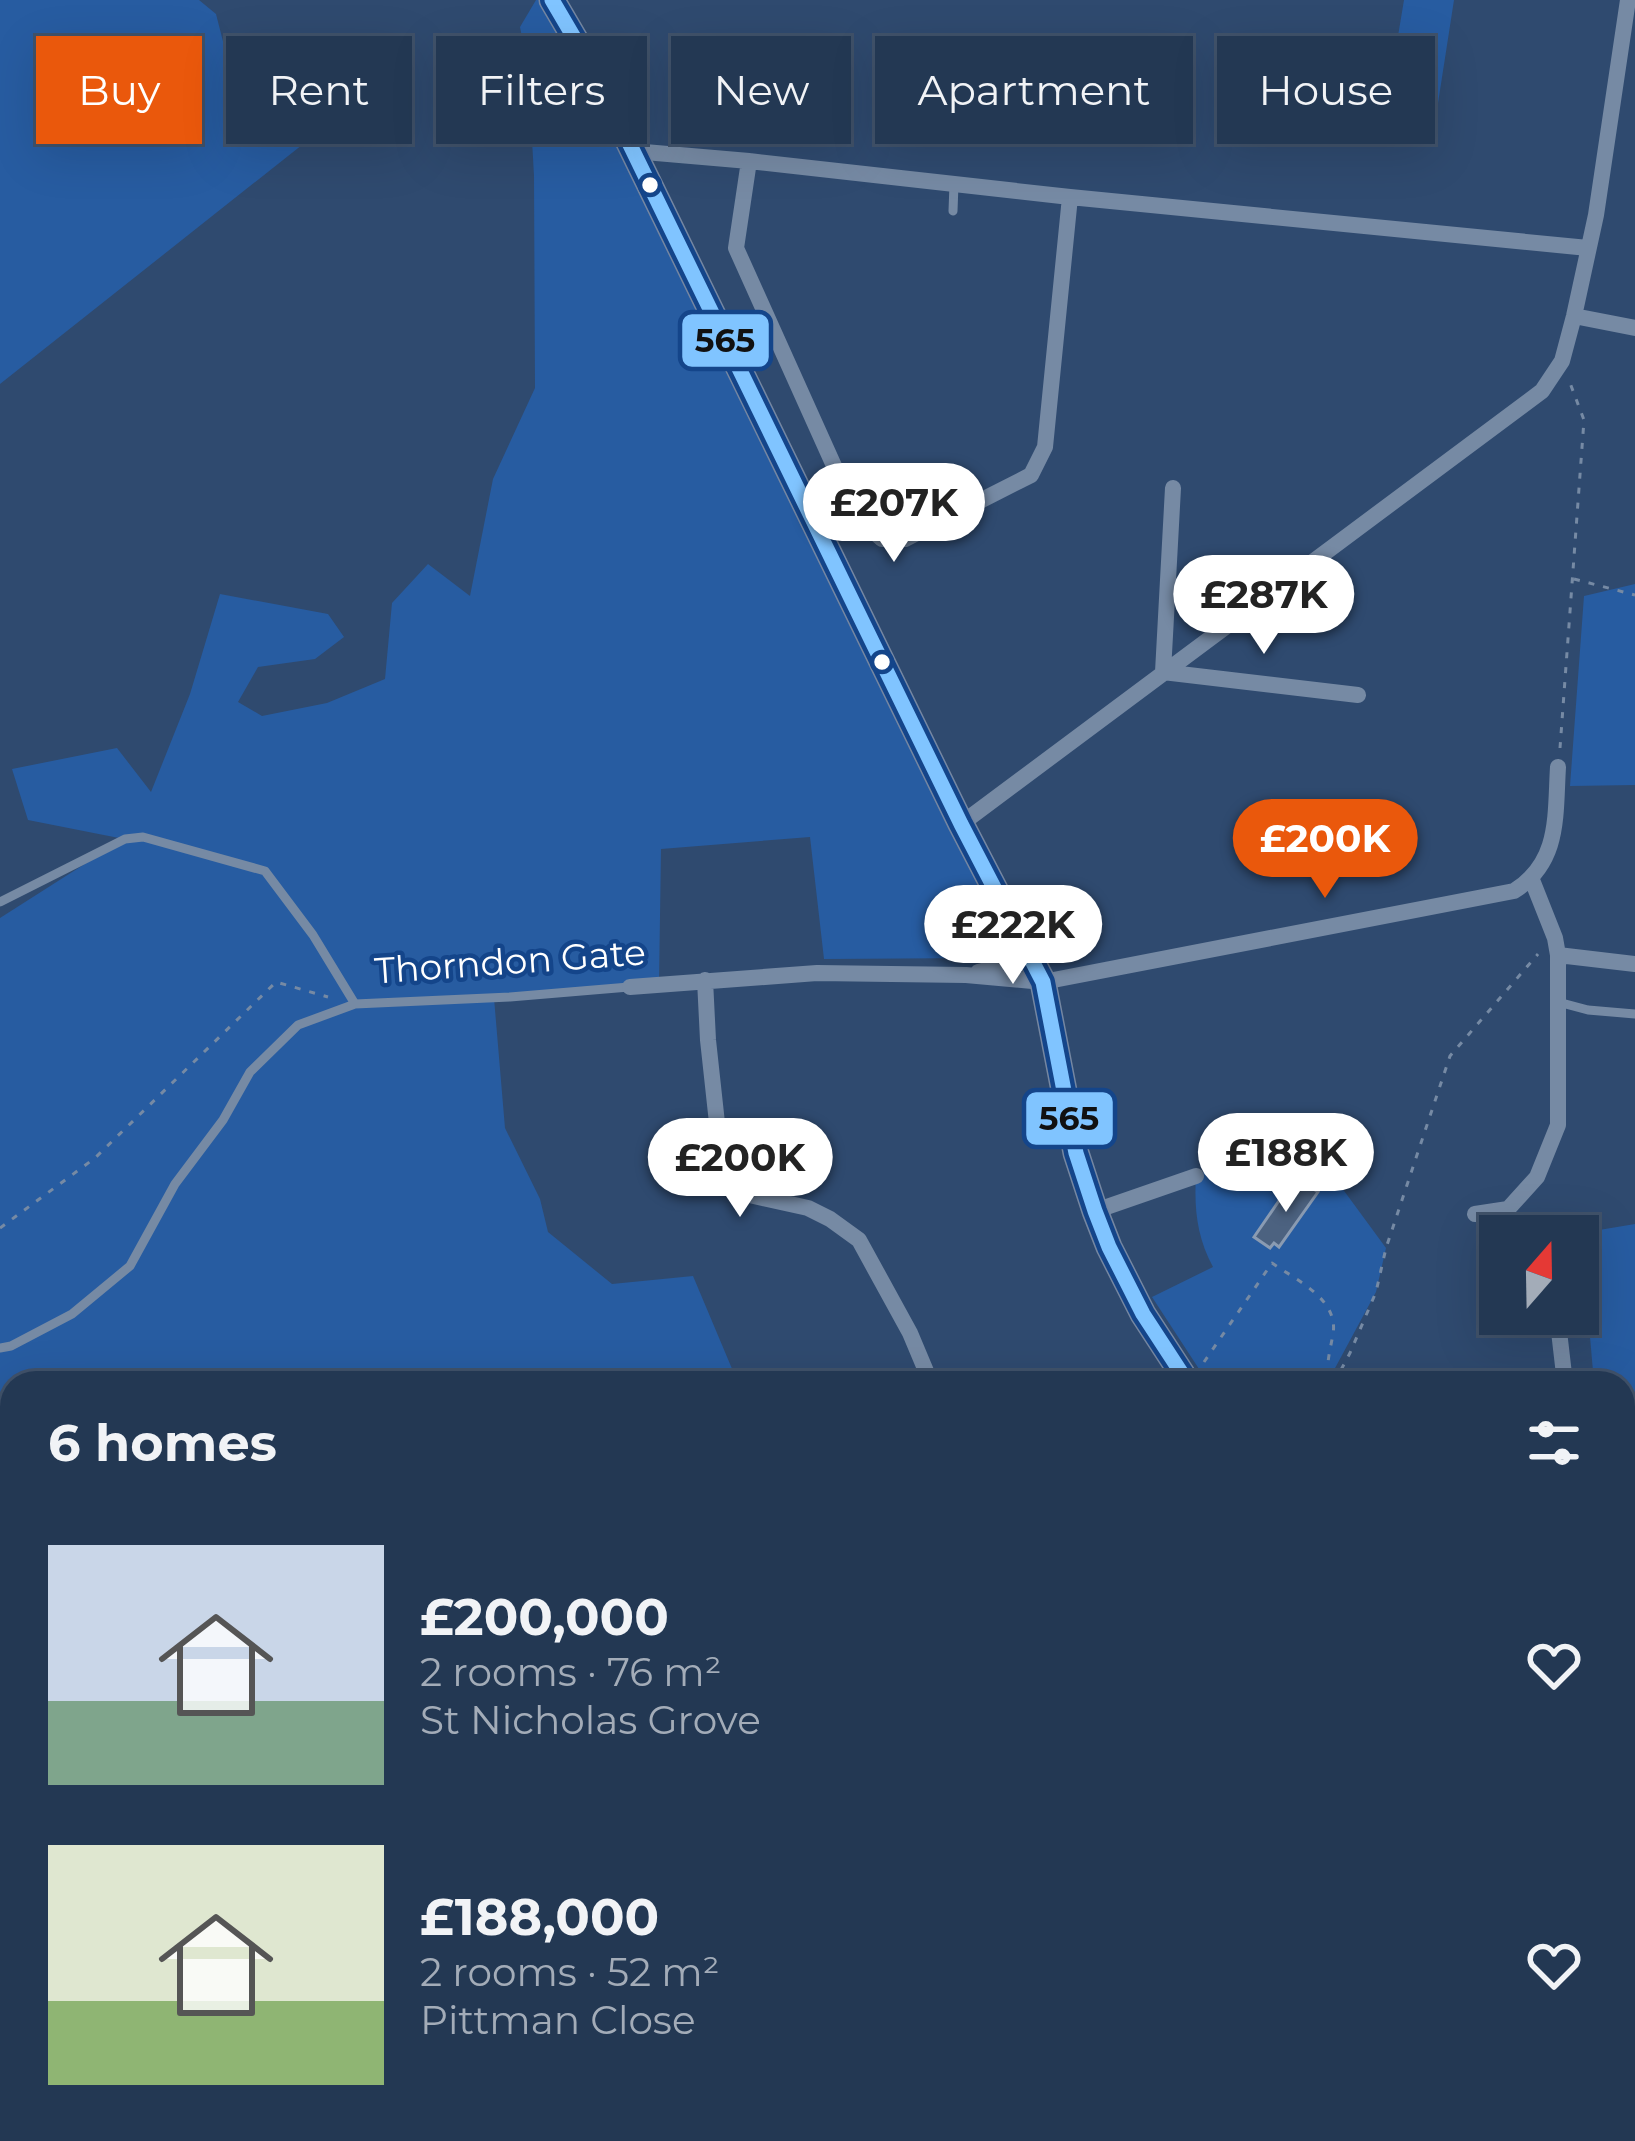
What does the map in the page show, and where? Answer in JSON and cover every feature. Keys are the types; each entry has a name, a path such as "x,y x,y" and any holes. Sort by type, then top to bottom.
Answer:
{"main road":[{"path":"552,0 596,75 1042,982 1076,1153 1108,1247 1143,1314 1191,1371"}],"street":[{"path":"961,824 1542,391 1562,361 1574,316 1596,215 1628,0"},
{"path":"633,151 1588,248"},
{"path":"749,161 736,248 856,517 882,539 904,539 1031,475 1045,447 1070,197"},
{"path":"1574,316 1635,328"},
{"path":"1163,672 1173,488"},
{"path":"1163,672 1358,694"},
{"path":"1475,1214 1508,1209 1537,1177 1558,1125 1558,955 1532,880 1546,860 1554,833 1558,767"},
{"name":"Thorndon Gate","path":"630,987 818,973 965,975 1042,982 1514,892 1532,880"},
{"path":"965,975 992,969 1022,942"},
{"path":"1558,955 1635,964"},
{"path":"705,980 722,1168 730,1184 745,1194 808,1208 859,1240 927,1371"},
{"path":"1095,1211 1196,1175"},
{"path":"1560,1335 1563,1371"}],"lane":[{"path":"953,211 954,184"},
{"name":"Thorndon Gate","path":"0,902 125,839 142,837 265,871 314,935 356,1004 630,987"},
{"path":"1558,1002 1635,1014"},
{"path":"0,1348 72,1314 130,1266 176,1184 223,1120 250,1072 298,1024 356,1004"}],"path":[{"path":"1558,767 1584,420 1562,361"},
{"path":"1572,578 1635,595"},
{"path":"1339,1371 1376,1292 1386,1248 1450,1057 1539,954 1558,955"},
{"path":"0,1228 95,1158 276,982 356,1004"},
{"path":"1196,1371 1272,1263 1332,1312 1335,1327 1328,1371"}],"shaded area":[{"path":"0,0 199,0 216,14 226,53 226,144 303,144 0,384"},
{"path":"536,0 552,0 570,36 522,36 520,27"},
{"path":"1404,0 1454,0 1435,123 1435,36 1398,36"},
{"path":"532,144 624,144 1020,937 977,958 824,959 810,837 661,849 659,984 494,998 505,1128 540,1199 548,1232 612,1284 693,1276 733,1371 0,1371 0,918 124,839 28,820 12,769 117,748 151,792 190,694 220,594 328,614 344,637 315,659 258,667 238,702 262,716 327,703 385,679 392,603 428,564 470,596 493,479 535,388"},
{"path":"1635,584 1635,785 1570,786 1584,596"},
{"path":"1295,1124 1386,1248 1376,1292 1333,1371 1200,1371 1152,1297 1213,1267 1198,1223 1196,1176"},
{"path":"1635,1224 1635,1371 1593,1371 1590,1335 1599,1335 1599,1230"}],"building":[{"path":"1299,1179 1318,1192 1279,1247 1274,1243 1270,1248 1254,1237"}],"transit line":[{"name":"565","path":"552,0 596,75 961,824 1043,982 1076,1153 1095,1211 1143,1314 1180,1371"}]}
